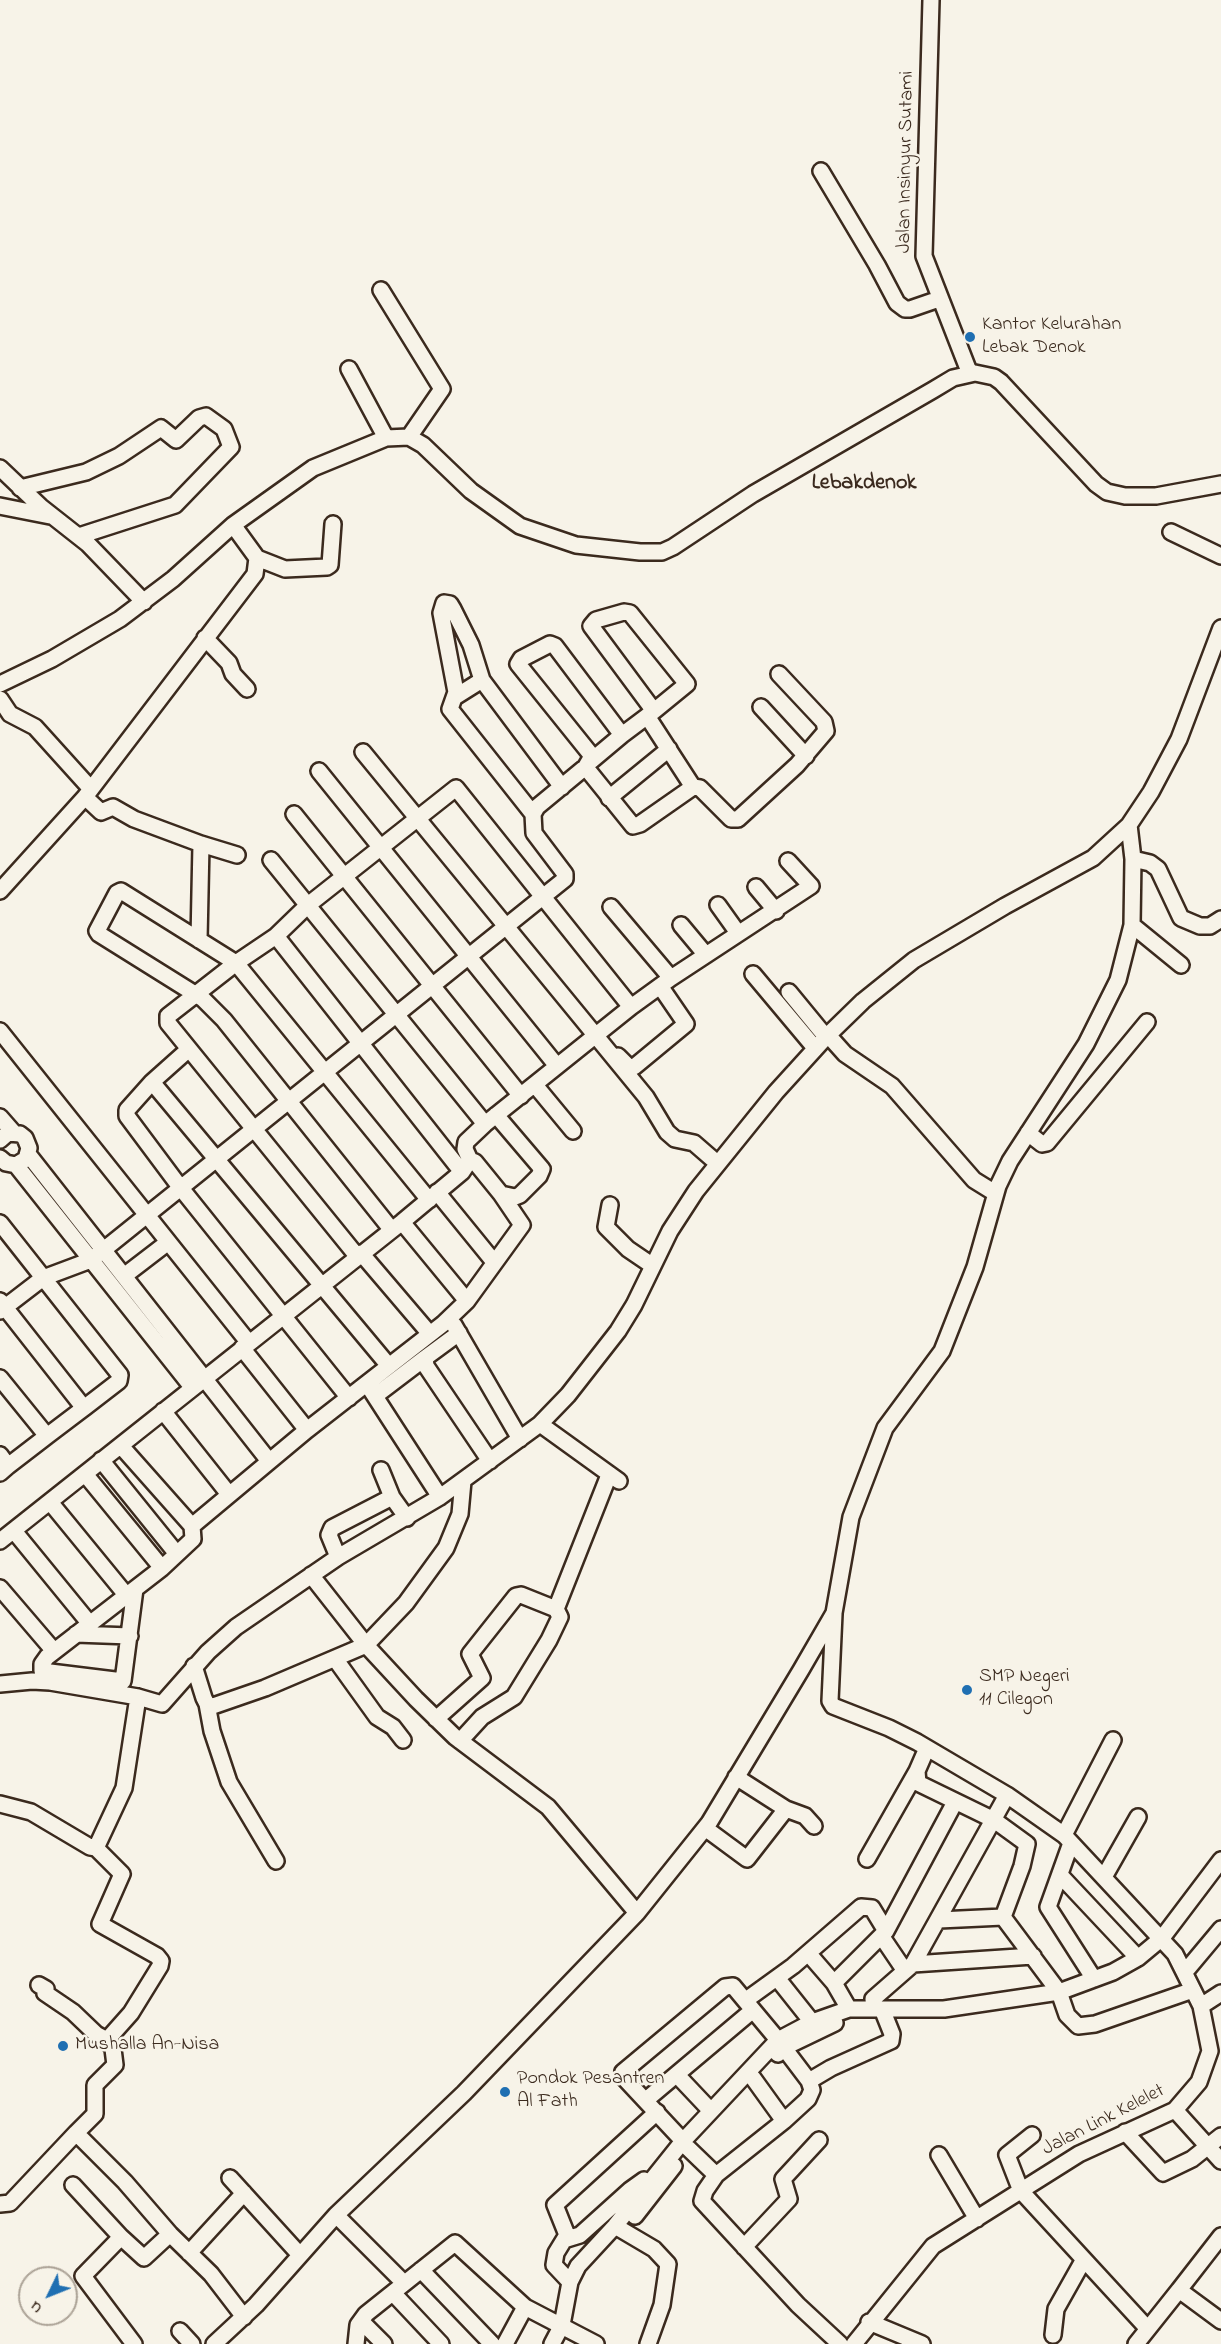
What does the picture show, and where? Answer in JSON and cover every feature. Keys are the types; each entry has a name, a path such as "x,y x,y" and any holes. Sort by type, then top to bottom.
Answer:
{"street":[{"name":"Jalan Insinyur Sutami","path":"931,0 924,256 970,374"},
{"path":"821,171 897,303 905,309 910,309 939,299"},
{"path":"381,290 442,389 409,437"},
{"path":"349,369 386,438"},
{"path":"0,684 70,650 144,602 233,525 313,468 386,438 409,437 432,453 471,491 520,526 576,545 640,552 663,552 680,544 753,494 924,394 953,378 970,374 985,374 1002,382 1096,484 1107,492 1125,496 1156,496 1221,484"},
{"path":"20,488 86,472 125,452 161,428 176,440 199,418 206,416 224,429 231,447 175,505 79,536"},
{"path":"0,468 52,516 79,536 144,602"},
{"path":"0,506 52,516"},
{"path":"233,525 257,558 285,569 330,565 333,524"},
{"path":"1171,532 1221,556"},
{"path":"0,891 88,793 255,574 257,558"},
{"path":"84,1408 2,1306 44,1278 91,1260 144,1215 398,1015 565,879 565,874 534,833 533,814 450,709 454,697 441,613 444,603 450,604 471,645 482,680 562,787"},
{"path":"533,814 622,735 651,714 687,684 630,613 624,612 596,620 591,626 651,714 669,749 693,787"},
{"path":"0,1684 50,1682 138,1697 162,1704 194,1666 230,1633 338,1557 441,1497 540,1424 568,1395 618,1331 670,1231 717,1163 815,1048 863,1001 914,960 995,911 1093,858 1129,825 1151,792 1179,739 1221,630"},
{"path":"205,638 229,663 233,674 247,689"},
{"path":"588,765 592,756 518,664 521,658 550,644 555,646 622,735"},
{"path":"588,765 629,825 637,826 693,787 700,788 736,820 806,756 826,731 827,725 779,674"},
{"path":"454,697 482,680"},
{"path":"0,699 10,714 32,724 39,730 101,812 113,807 134,819 237,855"},
{"path":"761,707 806,756"},
{"path":"609,798 669,749"},
{"path":"363,752 505,927 597,1034 626,1065 634,1067 687,1024 666,982 611,907"},
{"path":"319,771 558,1066"},
{"path":"430,1334 359,1255 252,1129 167,1019 196,992 276,936 308,905 454,789 458,789 542,899 631,1007"},
{"path":"294,814 346,875 431,987 521,1096"},
{"path":"217,2343 244,2317 336,2215 464,2093 637,1913 705,1828 736,1777 834,1613 851,1517 859,1491 885,1428 934,1363 950,1333 975,1266 995,1193 1010,1161 1080,1054 1112,997 1125,959 1132,925 1133,859 1129,825"},
{"path":"199,940 201,844"},
{"path":"1133,859 1150,863 1158,869 1181,918 1200,926 1210,926 1221,920"},
{"path":"271,860 398,1015 491,1120 542,1169 539,1176 520,1195 515,1197 501,1194"},
{"path":"466,1166 466,1142 535,1084 631,1007 738,933 776,911 812,886 788,861"},
{"path":"756,887 776,911"},
{"path":"466,1301 396,1226 288,1101 224,1020 196,992 97,931 115,895 121,891 236,963 323,1072 494,1262"},
{"path":"718,905 738,933"},
{"path":"681,925 706,956"},
{"path":"1132,925 1180,965"},
{"path":"276,936 359,1044 466,1166 481,1168 522,1225 466,1301 450,1318 389,1366 371,1390"},
{"path":"753,974 815,1048"},
{"path":"789,992 845,1054 892,1086 974,1180 995,1193"},
{"path":"1028,1133 1042,1144 1047,1143 1147,1022"},
{"path":"0,1031 167,1243 307,1430"},
{"path":"597,1034 651,1103 671,1137 678,1141 694,1143 717,1163"},
{"path":"189,1049 152,1082 127,1110 127,1116 180,1187 349,1398"},
{"path":"152,1082 320,1287 389,1366"},
{"path":"535,1084 573,1131"},
{"path":"0,1117 14,1133"},
{"path":"0,1140 14,1133 20,1134 28,1143 22,1159"},
{"path":"0,1159 22,1159 104,1249 198,1382"},
{"path":"22,1159 91,1260 268,1461"},
{"path":"0,1541 396,1226 466,1166"},
{"path":"610,1205 606,1227 628,1249 653,1266"},
{"path":"0,1222 120,1375 118,1381 84,1408 3,1465"},
{"path":"124,1276 167,1243"},
{"path":"450,1318 520,1439"},
{"path":"192,1526 228,1493 349,1398 371,1390 425,1359 459,1333"},
{"path":"425,1359 426,1366 490,1461"},
{"path":"0,1378 47,1436"},
{"path":"371,1390 441,1497"},
{"path":"163,1411 228,1493"},
{"path":"460,1741 482,1717 506,1704 519,1690 559,1620 556,1609 614,1478 540,1424"},
{"path":"50,1502 131,1593 130,1636 124,1680 121,1682 42,1671 42,1664 76,1634 131,1593 162,1568 194,1539 192,1526 121,1446"},
{"path":"101,1460 177,1554"},
{"path":"381,1470 392,1497 407,1518"},
{"path":"85,1474 162,1568"},
{"path":"207,1704 213,1706 232,1700 336,1660 366,1645 406,1603 446,1548 460,1514 463,1481"},
{"path":"338,1557 329,1535 332,1528 392,1497"},
{"path":"14,1530 90,1624"},
{"path":"311,1575 366,1645 436,1719 460,1741 548,1807 637,1913"},
{"path":"0,1588 54,1652"},
{"path":"436,1719 482,1678 471,1654 516,1596 519,1595 556,1609"},
{"name":"Jalan Link Kelelet","path":"834,1613 831,1704 843,1712 897,1732 927,1748 1007,1795 1067,1839 1162,1938 1185,1972 1201,2006 1209,2037 1209,2060 1192,2093 1175,2110 1078,2154 933,2246 869,2322 854,2344"},
{"path":"76,1634 130,1636"},
{"path":"336,1660 377,1717 393,1727 403,1740"},
{"path":"194,1666 229,1782 276,1860"},
{"path":"96,1848 126,1781 138,1697"},
{"path":"1094,1979 1048,1908 1060,1875 1067,1839 1113,1740"},
{"path":"867,1859 927,1748"},
{"path":"916,1771 919,1784 994,1820 1023,1840 1027,1846 1003,1917"},
{"path":"736,1777 786,1809 805,1816 814,1826"},
{"path":"809,2081 831,2068 891,2041 892,2034 873,1999 909,1967 939,1920 1007,1795"},
{"path":"834,1983 884,1934 955,1802"},
{"path":"0,1804 31,1812 90,1847 96,1848 122,1874 99,1921 101,1926 144,1948 161,1962 131,2013 106,2040"},
{"path":"705,1828 747,1859 786,1809"},
{"path":"1104,1877 1138,1817"},
{"path":"620,2228 652,2178 781,2044 812,2022 849,2009 944,2009 1059,1992 1094,1979 1138,1958 1162,1938 1221,1860"},
{"path":"1060,1875 1138,1958"},
{"path":"646,2100 677,2075 777,1978 863,1906 872,1908 884,1934 909,1967"},
{"path":"939,1920 1003,1917"},
{"path":"1003,1917 1059,1992 1067,2015 1075,2025 1083,2027 1193,1990"},
{"path":"1185,1972 1221,1929"},
{"path":"808,1953 834,1983 849,2009"},
{"path":"909,1967 1033,1956"},
{"path":"777,1978 812,2022"},
{"path":"0,2204 10,2203 95,2114 95,2085 115,2065 113,2049 106,2040 96,2034 73,2012 45,1993 46,1989 39,1985"},
{"path":"716,2175 685,2145 623,2074 626,2068 727,1986 736,1988 812,2087 810,2096 784,2121 716,2175 705,2191 702,2201 798,2305 840,2344"},
{"path":"1201,2006 1221,1993"},
{"path":"719,2107 753,2078 781,2044 838,2022 880,2010"},
{"path":"677,2075 719,2107"},
{"path":"753,2078 784,2121"},
{"path":"1175,2110 1221,2161"},
{"path":"567,2239 565,2227 555,2209 556,2204 657,2112"},
{"path":"1125,2132 1154,2166 1163,2173 1174,2170 1208,2148 1221,2136"},
{"path":"76,2133 125,2182 170,2234 211,2274 244,2317"},
{"path":"1032,2135 1007,2155 1021,2191 1148,2329"},
{"path":"744,2247 789,2199 783,2178 819,2140"},
{"path":"552,2344 562,2325 570,2282 578,2266 620,2228 685,2145"},
{"path":"939,2155 977,2219"},
{"path":"230,2178 300,2255"},
{"path":"570,2282 554,2265 556,2253 567,2239 580,2235 630,2190 652,2178"},
{"path":"73,2185 144,2258 170,2234"},
{"path":"189,2253 244,2193"},
{"path":"336,2215 399,2288 441,2344"},
{"path":"620,2228 661,2255 668,2264 662,2305 648,2344"},
{"path":"1136,2344 1221,2236"},
{"path":"122,2237 83,2275 134,2344"},
{"path":"356,2344 356,2330 361,2320 456,2243 525,2307 596,2344"},
{"path":"1053,2335 1056,2309 1083,2261"},
{"path":"421,2270 492,2344"},
{"path":"1179,2290 1221,2321"},
{"path":"505,2344 525,2307"},
{"path":"361,2320 384,2344"},
{"path":"869,2322 922,2344"},
{"path":"180,2331 192,2344"}],"place":[{"name":"Kantor Kelurahan Lebak Denok","path":"970,337"},
{"name":"SMP Negeri 11 Cilegon","path":"967,1690"},
{"name":"Mushalla An-Nisa","path":"63,2046"},
{"name":"Pondok Pesantren Al Fath","path":"505,2092"}],"district":[{"name":"Lebakdenok","path":"864,484"}]}
